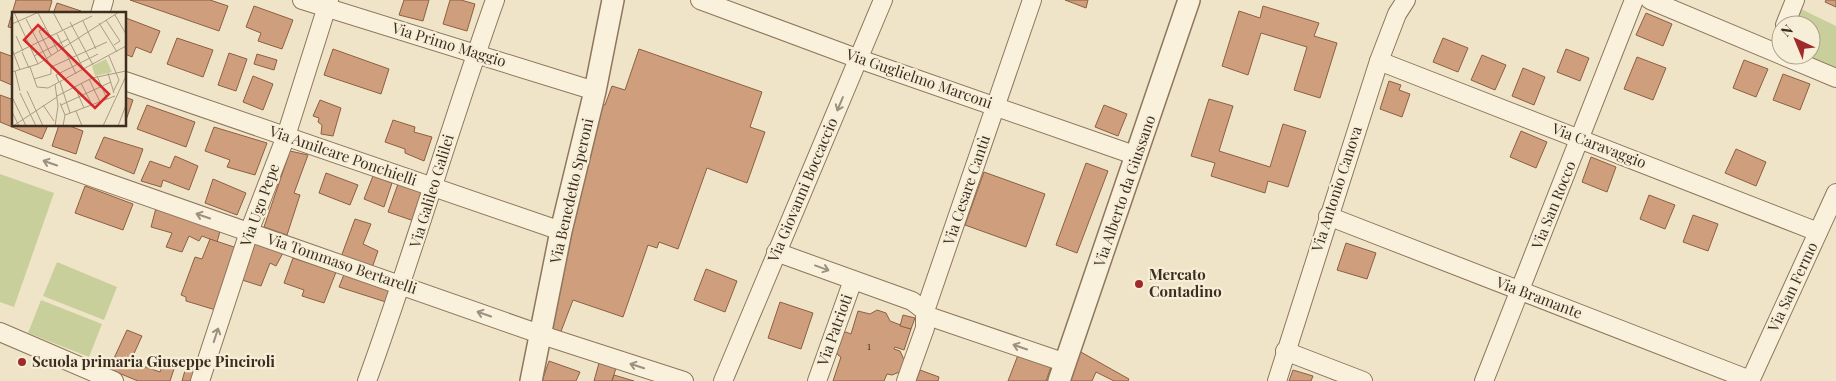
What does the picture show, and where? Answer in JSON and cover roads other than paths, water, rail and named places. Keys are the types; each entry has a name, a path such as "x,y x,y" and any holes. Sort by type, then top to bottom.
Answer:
{"street":[{"name":"Via Primo Maggio","path":"302,0 328,4 595,91"},
{"name":"Via Galileo Galilei","path":"367,381 402,285 476,53 495,0"},
{"name":"Via Benedetto Speroni","path":"532,381 562,231 595,91 613,0"},
{"name":"Via Guglielmo Marconi","path":"700,0 860,59 1137,156"},
{"name":"Via Giovanni Boccaccio","path":"723,381 776,252 860,59 883,0"},
{"name":"Via Cesare Cantù","path":"906,381 925,328 925,313 1032,0"},
{"name":"Via Alberto da Giussano","path":"1062,372 1137,156 1188,0"},
{"name":"Via Antonio Canova","path":"1277,381 1328,216 1380,61 1397,14 1406,0"},
{"name":"Via San Rocco","path":"1484,381 1634,0"},
{"path":"1650,0 1771,51"},
{"path":"1789,15 1795,0"},
{"name":"Via Ugo Pepe","path":"200,381 249,232 286,136 328,4"},
{"name":"Via Caravaggio","path":"1380,61 1818,232"},
{"path":"1805,65 1836,78"},
{"name":"Via Amilcare Ponchielli","path":"126,81 432,188 562,231"},
{"name":"Via Tommaso Bertarelli","path":"0,145 542,334 684,381"},
{"name":"Via San Fermo","path":"1750,381 1836,193"},
{"name":"Via Bramante","path":"1328,216 1750,381"},
{"path":"776,252 912,301 925,313 1062,372"},
{"name":"Via Patrioti","path":"817,381 853,280"},
{"path":"0,332 114,381"},
{"path":"1285,351 1363,381"}],"place":[{"name":"Mercato Contadino","path":"1139,284"},
{"name":"Scuola primaria Giuseppe Pinciroli","path":"22,362"}]}
